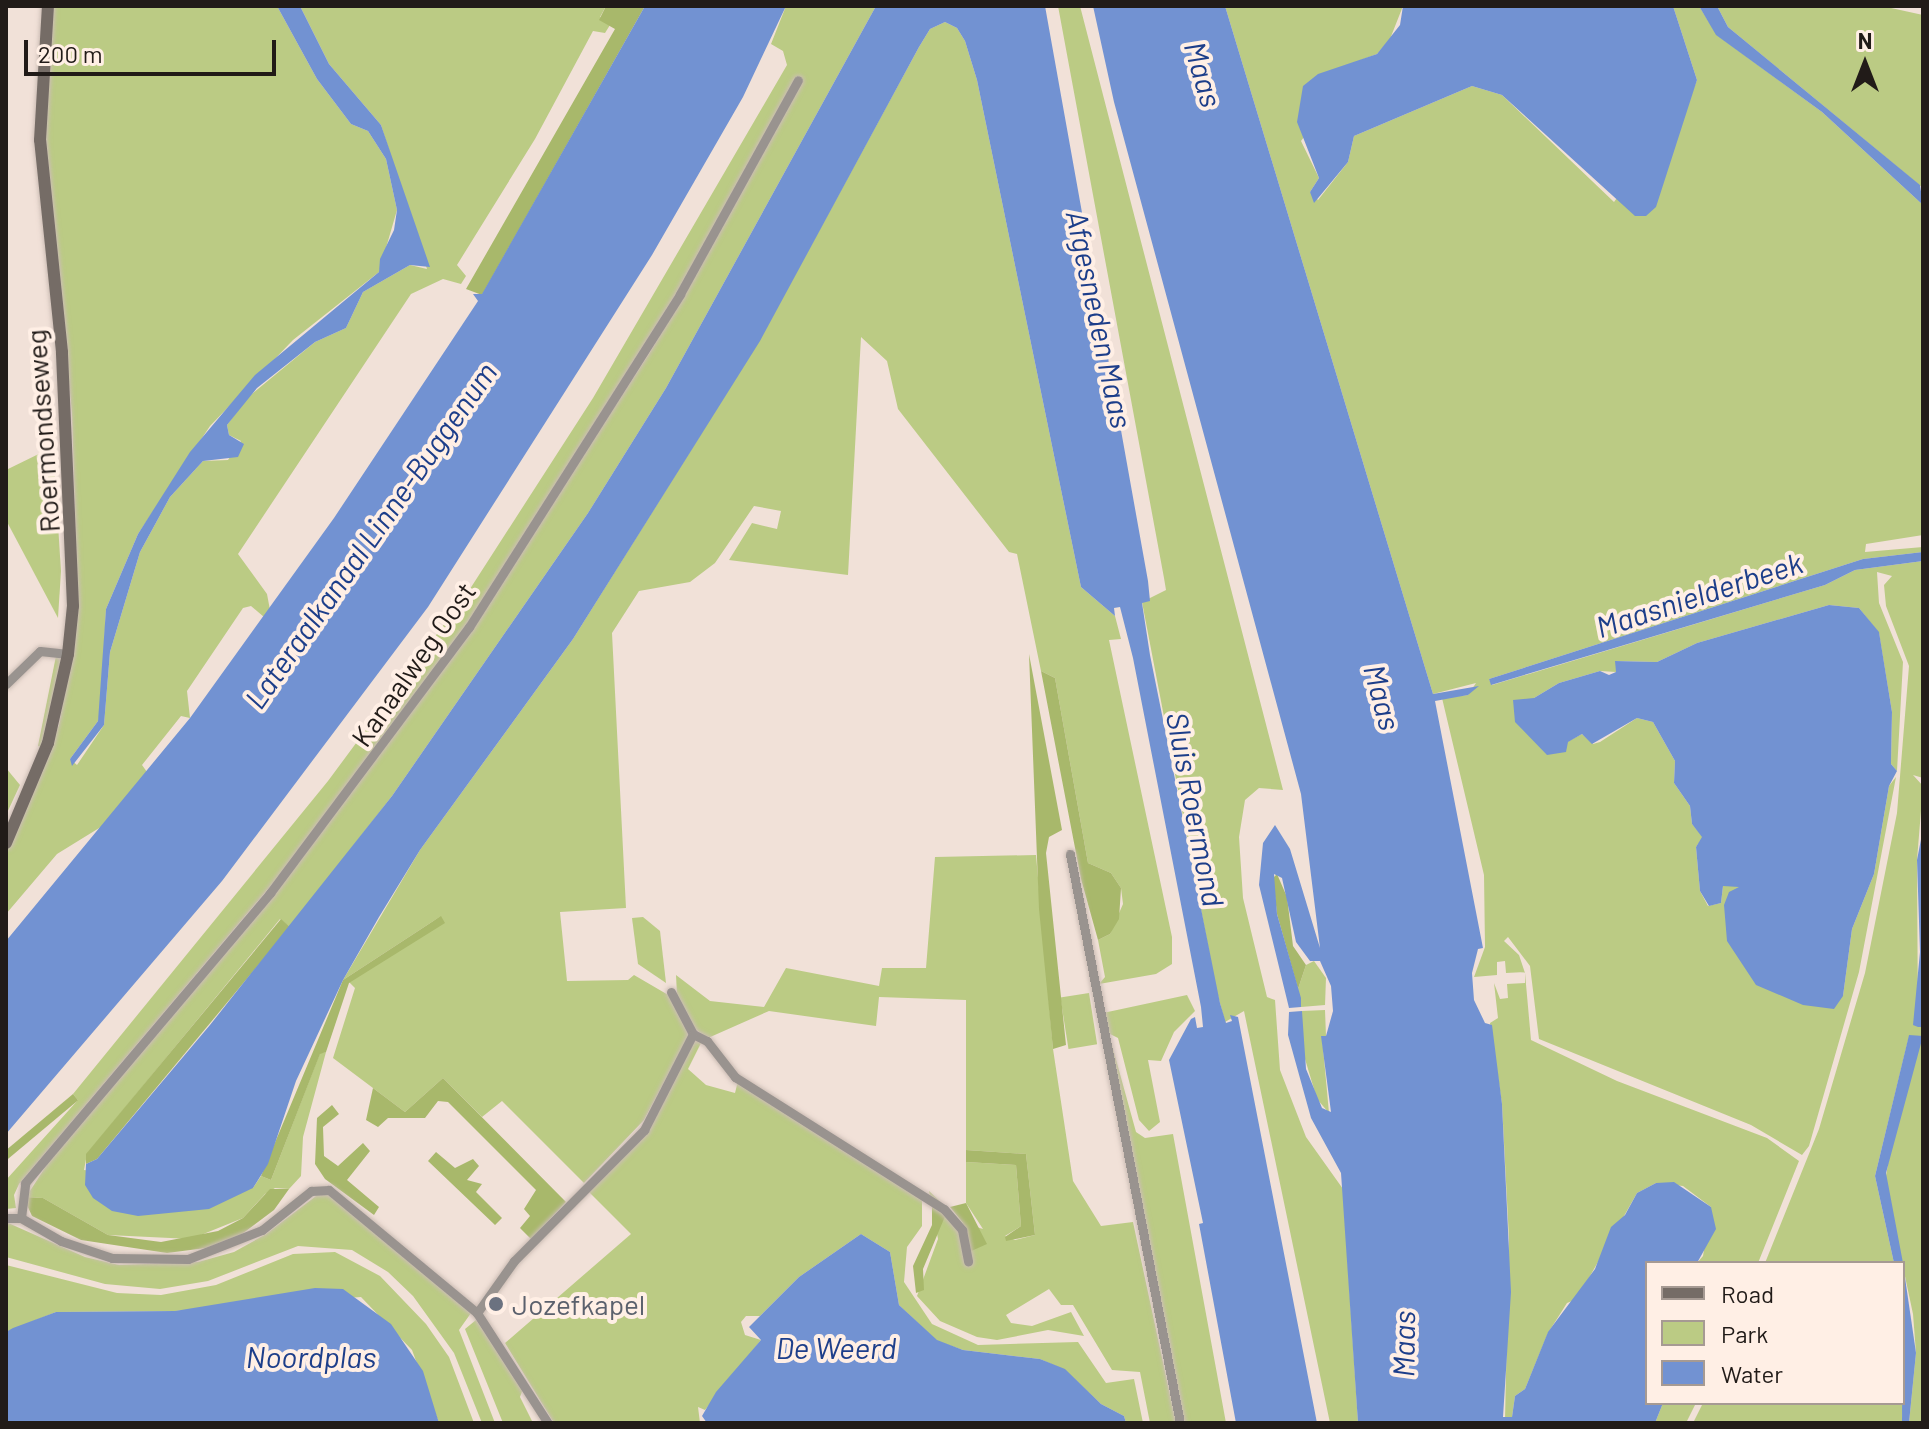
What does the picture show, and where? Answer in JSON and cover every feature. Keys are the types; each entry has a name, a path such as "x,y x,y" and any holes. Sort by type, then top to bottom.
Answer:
{"main road":[{"name":"Roermondseweg","path":"6,843 48,743 68,654 72,520 62,352 40,140 48,6"}],"street":[{"name":"Kanaalweg Oost","path":"21,1218 25,1183 270,893 469,627 680,294 798,80"},
{"path":"6,684 40,651 68,654"},
{"path":"1070,854 1180,1423"},
{"path":"671,992 693,1034 716,1050 735,1077 944,1209 962,1230 968,1261"},
{"path":"477,1313 514,1261 644,1130 693,1034"},
{"path":"6,1218 21,1218 61,1241 112,1258 188,1259 262,1230 311,1191 329,1190 477,1313 548,1423"}],"green space":[{"path":"53,6 277,6 317,79 351,124 368,131 386,159 397,210 379,272 293,340 210,426 138,534 106,609 101,709 98,721 70,759 77,765 104,725 110,652 140,552 170,497 203,461 228,460 241,441 229,435 227,425 247,398 315,342 346,328 363,292 410,265 427,269 381,125 329,64 300,6 606,6 600,17 610,25 605,33 593,31 535,139 457,265 466,276 461,284 443,279 411,294 238,554 267,594 270,610 264,617 251,606 243,608 187,691 190,718 181,716 142,765 147,772 104,825 57,854 6,914 6,853 59,725 78,612 72,414 45,131"},
{"path":"606,6 645,6 482,295 466,289 615,29 599,20"},
{"path":"786,6 876,6 666,388 588,513 392,796 290,927 280,919 87,1154 84,1170 253,1188 261,1176 271,1180 320,1053 326,1052 303,1137 301,1176 289,1189 275,1188 265,1194 243,1218 191,1239 108,1235 43,1198 26,1197 50,1160 300,861 453,655 649,354 678,305 682,284 458,639 305,845 19,1184 14,1195 16,1208 6,1209 6,1180 78,1100 73,1094 328,781 468,592 593,398 787,65 783,51 771,44"},
{"path":"1058,6 1080,6 1283,790 1259,788 1245,800 1239,837 1243,898 1267,997 1275,1000 1280,1070 1306,1137 1343,1189 1358,1423 1330,1423 1244,1011 1225,1022 1216,988 1142,602 1166,590"},
{"path":"1225,6 1403,6 1390,39 1377,54 1361,60 1301,141 1319,178 1310,192 1318,200 1348,162 1354,136 1472,86 1502,95 1614,202 1690,98 1697,80 1673,6 1699,6 1717,35 1822,112 1923,205 1923,535 1866,544 1865,552 1923,547 1923,552 1863,559 1489,679 1492,685 1825,585 1855,570 1923,561 1923,778 1913,775 1923,786 1917,860 1918,1027 1923,1027 1923,1423 1909,1423 1916,1353 1913,1314 1905,1261 1902,1261 1885,1182 1909,1036 1875,1176 1894,1261 1766,1261 1819,1129 1865,973 1897,813 1909,666 1886,606 1884,585 1892,576 1877,572 1879,603 1903,662 1897,771 1891,764 1892,712 1879,633 1859,608 1829,605 1697,643 1657,662 1616,661 1616,672 1600,671 1559,683 1534,698 1567,742 1582,734 1593,744 1637,718 1653,722 1675,761 1674,783 1690,806 1692,824 1703,837 1696,847 1700,891 1708,906 1721,903 1723,886 1737,883 1843,996 1852,929 1874,874 1889,786 1896,777 1859,972 1809,1146 1802,1155 1751,1125 1539,1039 1530,966 1508,937 1504,941 1519,955 1525,972 1506,973 1505,961 1497,962 1497,975 1474,977 1485,947 1484,875 1442,698 1468,695 1476,683 1433,694"},
{"path":"1717,6 1882,6 1923,15 1923,188 1728,27"},
{"path":"945,22 957,28 965,41 977,80 1081,587 1115,616 1121,639 1109,640 1172,937 1172,964 1156,974 1099,984 1105,977 1098,940 1110,934 1123,904 1121,888 1111,873 1088,863 1055,678 1041,671 1017,554 1009,552 898,409 887,361 861,337 848,575 729,560 752,523 777,529 781,511 754,506 715,563 690,582 639,591 612,633 626,908 560,912 567,981 628,980 634,975 670,996 688,1025 688,1037 644,1120 584,1183 502,1101 482,1117 443,1078 405,1112 333,1058 355,988 349,982 441,916 343,980 420,850 573,639 759,341 919,47 930,29"},
{"path":"53,447 61,571 58,618 6,520 6,470"},
{"path":"1029,654 1062,830 1049,837 1046,853 1066,1045 1053,1049 1039,909"},
{"path":"56,656 61,659 41,747 38,746"},
{"path":"1041,671 1055,678 1088,863 1111,873 1121,888 1119,919 1110,934 1098,940 1081,879"},
{"path":"6,768 20,785 6,815"},
{"path":"1036,855 1053,1049 1073,1181 1101,1226 1133,1222 1176,1423 1150,1423 1140,1372 1112,1370 1073,1305 1061,1305 1049,1289 1006,1315 1011,1323 1032,1326 1071,1312 1084,1336 1048,1330 997,1340 977,1337 940,1321 917,1296 938,1239 929,1191 963,1223 983,1229 966,1203 966,1162 1016,1165 1021,1226 1005,1236 1015,1240 1035,1235 1026,1154 966,1150 966,1000 879,997 876,1026 769,1011 708,1038 695,1029 677,995 676,975 710,1001 764,1007 786,968 879,986 882,968 926,968 935,857"},
{"path":"1277,874 1287,897 1293,946 1306,965 1298,989 1277,914 1273,878"},
{"path":"441,916 445,923 349,983 326,1052 320,1054 271,1180 261,1176 343,980"},
{"path":"643,917 660,931 666,983 638,964 632,918"},
{"path":"281,919 290,927 97,1159 86,1164 86,1154"},
{"path":"1314,961 1326,978 1325,1005 1301,1007 1298,989 1306,965"},
{"path":"1525,973 1531,1040 1617,1081 1767,1138 1799,1161 1759,1261 1699,1261 1703,1256 1711,1207 1683,1186 1656,1183 1637,1193 1577,1299 1567,1303 1548,1333 1525,1389 1515,1396 1512,1417 1505,1420 1509,1239 1502,1104 1490,1023 1498,1018 1494,983 1500,999 1508,998 1507,984 1525,983"},
{"path":"1089,993 1097,1044 1068,1049 1060,998"},
{"path":"1187,995 1195,1011 1174,1032 1161,1061 1148,1060 1160,1122 1149,1131 1139,1120 1118,1038 1104,1031 1103,1013"},
{"path":"1325,1010 1326,1036 1322,1037 1329,1113 1317,1099 1302,1049 1302,1011"},
{"path":"1110,1038 1136,1132 1145,1138 1173,1134 1226,1423 1183,1423"},
{"path":"696,1039 702,1041 688,1069 706,1085 735,1093 738,1081 922,1195 922,1226 907,1247 904,1282 932,1324 978,1345 1078,1342 1106,1383 1134,1379 1143,1423 1126,1423 1124,1416 1101,1404 1065,1370 1040,1359 963,1350 937,1341 899,1305 890,1252 861,1234 799,1277 760,1316 746,1316 741,1322 745,1335 761,1340 705,1410 698,1407 700,1423 554,1423 505,1343 631,1234 588,1191 646,1132"},
{"path":"443,1078 566,1202 531,1239 520,1228 530,1216 524,1209 536,1190 448,1102 438,1101 425,1118 388,1118 378,1127 366,1120 373,1088 405,1112"},
{"path":"73,1094 78,1100 6,1161 6,1150"},
{"path":"332,1105 339,1114 323,1127 324,1156 338,1166 363,1143 370,1151 347,1180 379,1207 374,1215 325,1179 315,1164 317,1118"},
{"path":"966,1150 1026,1154 1035,1235 1006,1241 1005,1237 1021,1226 1016,1165 966,1162"},
{"path":"436,1152 455,1168 473,1159 479,1166 467,1180 482,1184 476,1192 502,1218 495,1225 428,1161"},
{"path":"270,1189 289,1189 274,1210 242,1234 206,1248 167,1253 81,1240 32,1216 26,1203 26,1197 43,1198 108,1235 161,1242 218,1231 243,1218"},
{"path":"320,1193 331,1196 471,1313 459,1330 495,1423 482,1423 454,1353 413,1296 388,1272 352,1250 298,1246 208,1281 160,1289 105,1284 6,1257 6,1222 85,1257 119,1265 198,1262 234,1252 266,1234"},
{"path":"932,1202 946,1214 923,1269 924,1290 916,1293 913,1266 932,1225"},
{"path":"966,1203 987,1244 969,1252 963,1223 950,1207"},
{"path":"335,1252 380,1276 426,1324 449,1357 474,1423 439,1423 412,1350 361,1297 175,1311 56,1312 6,1332 6,1265 117,1293 161,1295 216,1285 293,1254"},
{"path":"476,1320 523,1389 520,1397 533,1423 503,1423 465,1329"},
{"path":"1662,1405 1695,1405 1686,1423 1655,1423"},
{"path":"1702,1405 1903,1405 1902,1423 1693,1423"}],"water":[{"path":"277,6 300,6 329,64 381,125 430,267 410,265 363,292 346,328 315,342 257,388 227,425 229,435 244,444 238,457 203,461 170,497 140,552 110,652 104,725 72,766 70,759 98,721 106,609 138,534 190,452 255,375 379,272 380,259 394,230 397,210 386,159 368,131 351,124 317,79"},
{"name":"Lateraalkanaal Linne-Buggenum","path":"645,6 786,6 743,97 652,255 428,607 222,881 6,1134 6,941 190,718 334,518 478,301 473,294 482,294"},
{"name":"Afgesneden Maas","path":"876,6 1045,6 1148,581 1150,601 1142,603 1150,655 1220,1003 1226,1023 1232,1021 1230,1015 1238,1017 1317,1423 1236,1423 1199,1224 1203,1223 1169,1060 1191,1019 1195,1017 1197,1028 1203,1027 1201,1007 1133,658 1120,607 1114,608 1115,616 1081,587 977,80 965,41 957,28 945,22 930,29 919,47 760,341 573,639 420,850 379,917 343,980 296,1081 268,1164 253,1188 209,1209 138,1216 112,1211 93,1198 85,1185 86,1164 97,1159 210,1025 392,796 588,513 666,388"},
{"name":"Maas","path":"1093,6 1225,6 1433,694 1479,686 1468,695 1435,701 1483,948 1478,949 1472,973 1474,1000 1485,1023 1492,1025 1502,1104 1511,1292 1503,1417 1512,1417 1515,1396 1525,1389 1548,1332 1595,1269 1611,1227 1625,1215 1637,1193 1656,1183 1674,1182 1711,1207 1716,1229 1698,1261 1645,1261 1645,1405 1662,1405 1655,1423 1358,1423 1341,1173 1311,1118 1288,1035 1289,1012 1302,1011 1306,1069 1322,1108 1331,1112 1321,1036 1326,1036 1333,1011 1331,986 1320,961 1310,961 1296,942 1282,878 1274,874 1277,914 1301,998 1301,1007 1289,1008 1259,885 1263,843 1275,825 1290,849 1320,948 1301,794 1114,102"},
{"path":"1403,6 1673,6 1697,80 1656,207 1646,216 1635,216 1502,95 1472,86 1354,136 1348,162 1314,203 1310,192 1319,178 1297,122 1303,86 1318,74 1377,54 1400,25"},
{"path":"1699,6 1717,6 1728,27 1920,185 1923,205 1822,112 1716,35"},
{"path":"1923,552 1923,561 1855,570 1825,585 1491,685 1489,679 1863,559"},
{"path":"1829,605 1859,608 1879,632 1892,712 1891,764 1897,771 1889,786 1874,874 1852,929 1843,996 1834,1009 1803,1005 1756,985 1727,941 1724,905 1729,892 1739,887 1723,886 1721,903 1709,906 1700,891 1696,847 1702,837 1692,824 1690,806 1674,783 1675,761 1653,722 1637,718 1592,744 1582,734 1568,742 1566,752 1547,755 1515,722 1513,700 1534,698 1559,683 1600,671 1609,675 1616,672 1615,661 1657,662 1697,643"},
{"path":"1923,829 1923,1027 1918,1027 1913,1025 1920,952 1917,860"},
{"path":"1909,1035 1923,1036 1886,1173 1903,1261 1894,1261 1875,1176"},
{"name":"De Weerd","path":"861,1234 890,1252 899,1305 937,1340 963,1350 1040,1359 1065,1369 1101,1404 1124,1416 1126,1423 707,1423 702,1416 716,1392 761,1340 749,1327 799,1277"},
{"path":"1905,1278 1916,1353 1909,1423 1902,1423 1902,1405 1905,1405"},
{"name":"Noordplas","path":"315,1288 343,1289 391,1324 423,1371 439,1423 6,1423 6,1332 13,1328 56,1312 175,1311"}],"place":[{"name":"Jozefkapel","path":"496,1304"}],"water label":[{"name":"Maasnielderbeek","path":"1699,594"},
{"name":"Sluis Roermond","path":"1196,809"}]}
